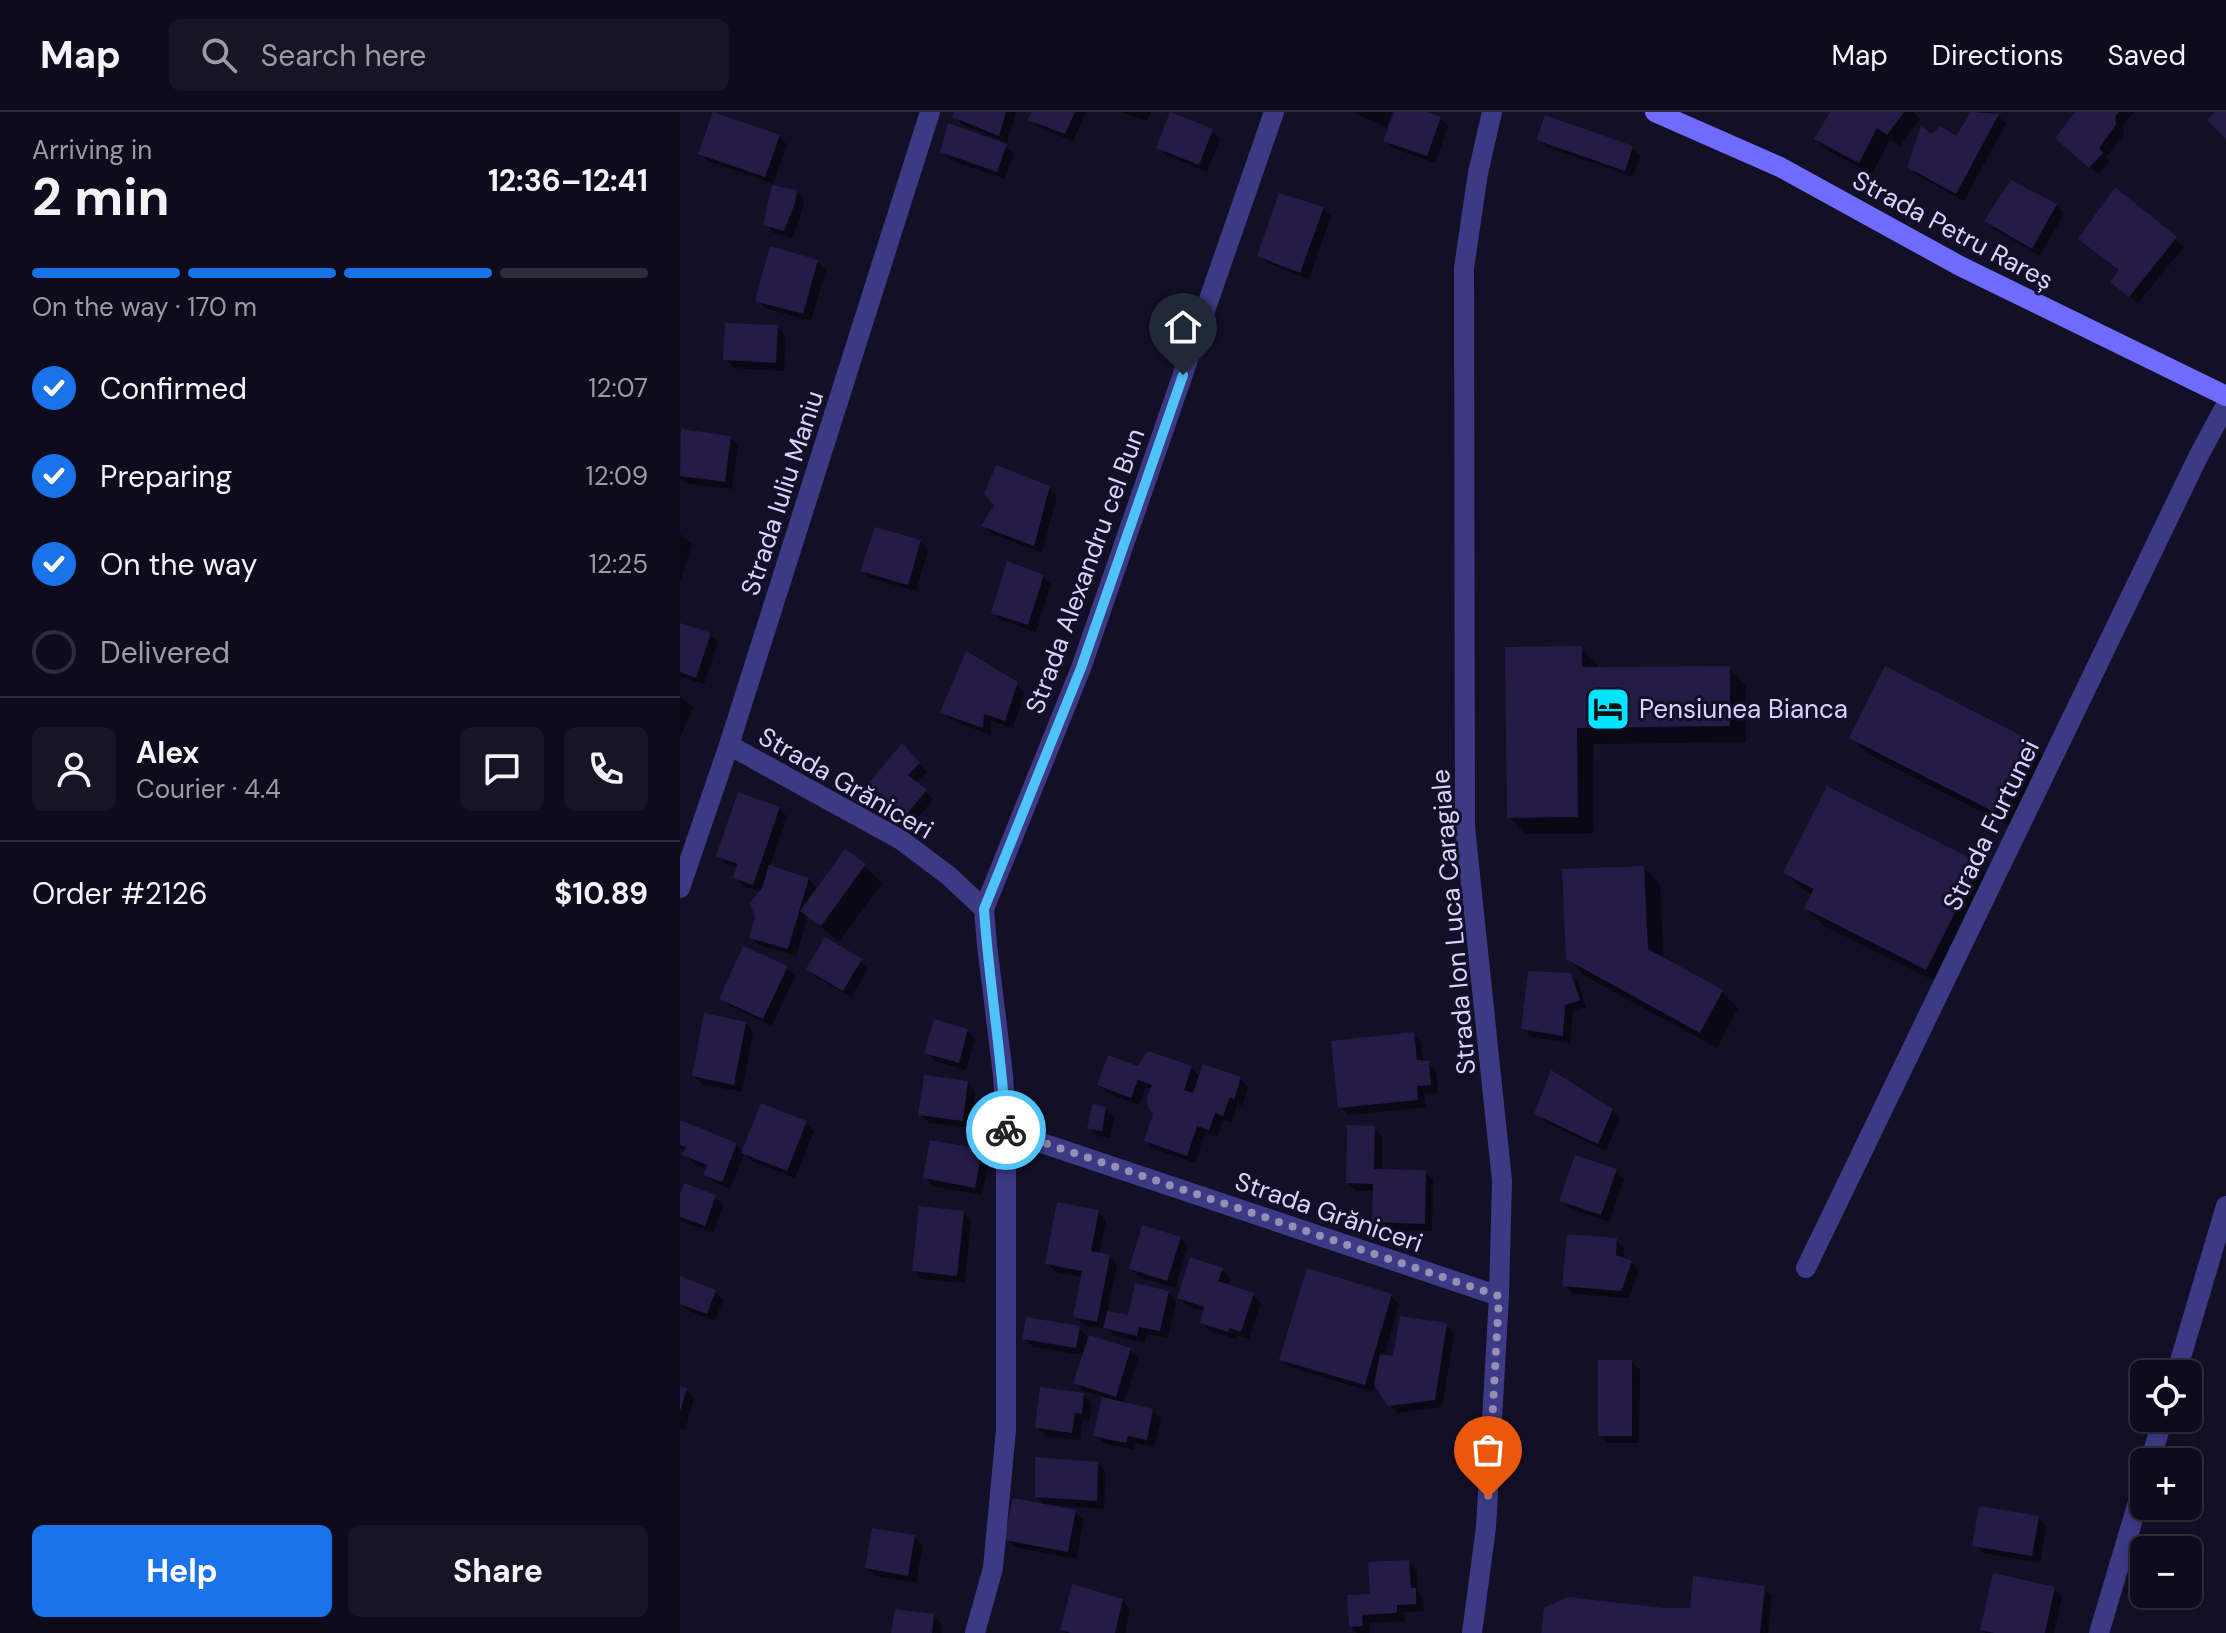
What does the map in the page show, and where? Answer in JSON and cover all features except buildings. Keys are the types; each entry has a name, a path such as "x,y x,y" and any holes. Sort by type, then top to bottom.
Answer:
{"main road":[{"name":"Strada Petru Rareș","path":"1655,112 1780,167 1960,266 2226,396"}],"street":[{"name":"Strada Iuliu Maniu","path":"681,883 729,745 930,112"},
{"name":"Strada Alexandru cel Bun","path":"984,909 1081,668 1274,112"},
{"name":"Strada Ion Luca Caragiale","path":"1472,1633 1486,1527 1502,1181 1465,827 1464,268 1478,173 1492,112"},
{"name":"Strada Furtunei","path":"1806,1268 2191,471 2226,405"},
{"name":"Strada Grăniceri","path":"729,745 901,840 949,876 984,909"},
{"path":"975,1633 993,1568 1006,1430 1006,1131 1003,1075 984,909"},
{"name":"Strada Grăniceri","path":"1006,1131 1499,1296"},
{"path":"2180,1360 2226,1206"},
{"path":"2099,1633 2133,1520"}],"way so far":[{"path":"1006,1130 1499,1296 1488,1498"}],"place":[{"name":"Pensiunea Bianca","path":"1608,709"}],"route":[{"path":"1006,1130 1003,1075 984,909 1081,668 1183,375"}]}
